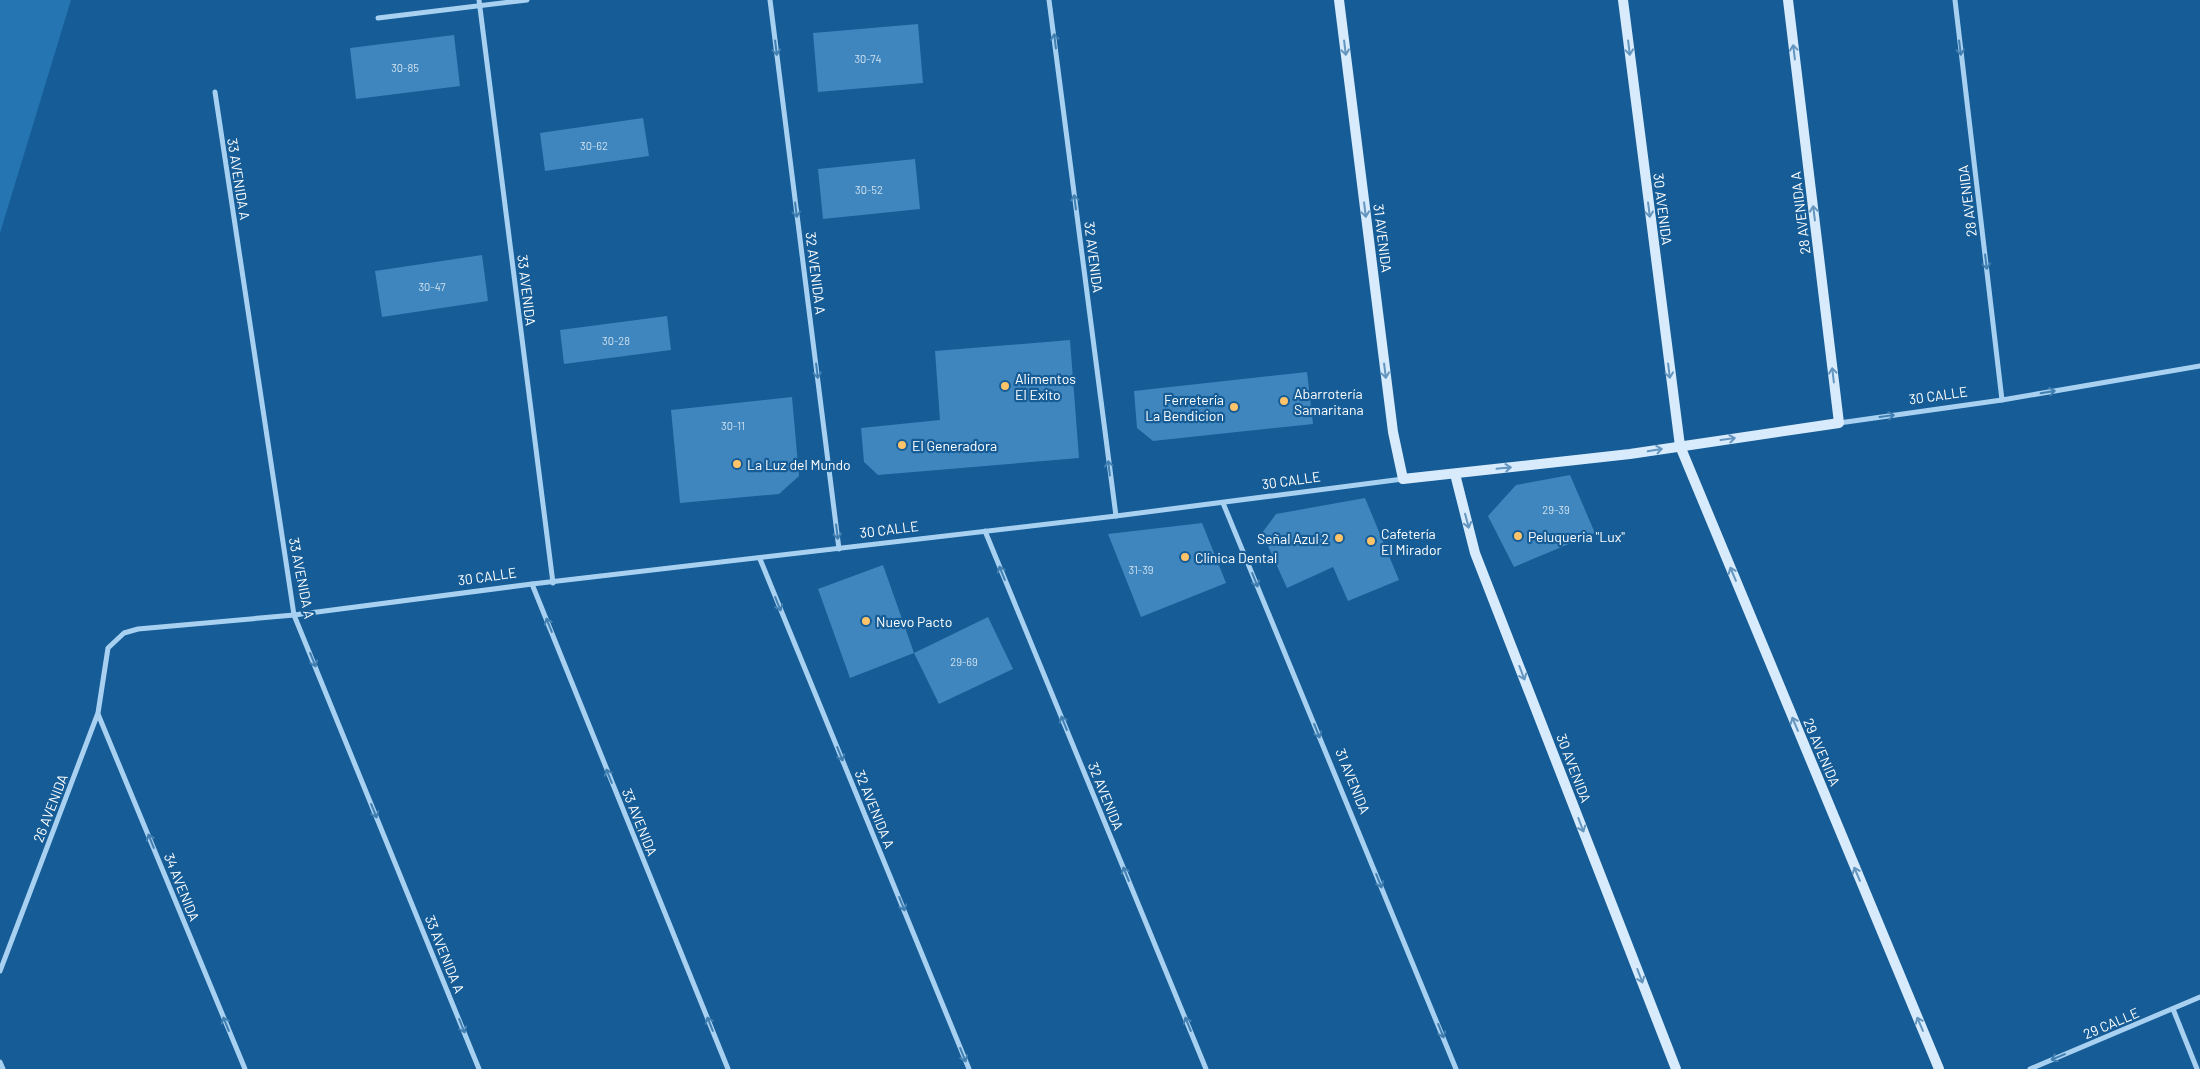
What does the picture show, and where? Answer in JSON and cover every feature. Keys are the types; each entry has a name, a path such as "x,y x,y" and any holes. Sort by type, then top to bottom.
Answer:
{"street":[{"path":"378,18 479,3 527,0"},
{"name":"32 AVENIDA A","path":"770,0 839,549"},
{"name":"32 AVENIDA","path":"1049,0 1116,516"},
{"name":"31 AVENIDA","path":"1339,0 1393,432 1403,479"},
{"name":"30 AVENIDA","path":"1623,0 1680,446"},
{"name":"28 AVENIDA A","path":"1788,0 1839,423"},
{"name":"28 AVENIDA","path":"1954,0 2002,400"},
{"name":"33 AVENIDA","path":"479,3 553,583"},
{"name":"33 AVENIDA A","path":"215,92 294,615 479,1069"},
{"name":"30 CALLE","path":"108,648 124,633 138,628 294,615 532,584 1223,503 1403,479 1630,454 2002,400 2200,366"},
{"name":"29 AVENIDA","path":"1680,446 1938,1069"},
{"name":"30 AVENIDA","path":"1455,474 1475,553 1676,1069"},
{"name":"31 AVENIDA","path":"1223,503 1456,1069"},
{"name":"32 AVENIDA","path":"985,532 1206,1069"},
{"name":"32 AVENIDA A","path":"760,558 969,1069"},
{"name":"33 AVENIDA","path":"532,584 728,1069"},
{"name":"26 AVENIDA","path":"0,972 98,713 108,648"},
{"name":"34 AVENIDA","path":"98,713 245,1069"},
{"name":"29 CALLE","path":"2030,1069 2200,997"},
{"path":"2174,1009 2198,1069"},
{"path":"0,1062 3,1069"}],"shaded area":[{"path":"0,0 71,0 0,233"}],"building":[{"path":"918,24 923,83 818,92 813,33"},
{"path":"454,35 460,86 356,99 350,48"},
{"path":"643,118 649,156 545,171 540,133"},
{"path":"915,159 920,209 823,219 818,169"},
{"path":"482,255 488,301 382,317 375,271"},
{"path":"667,316 671,350 564,364 560,330"},
{"name":"Alimentos El Exito","path":"1070,340 1079,458 878,475 864,462 861,428 940,420 935,351"},
{"path":"1307,372 1313,424 1153,441 1137,428 1134,391"},
{"path":"792,397 799,476 779,494 680,503 671,410"},
{"path":"1570,475 1595,533 1514,567 1488,516 1516,485"},
{"path":"1365,498 1399,580 1348,601 1333,567 1287,588 1262,533 1276,514"},
{"path":"1202,523 1226,583 1141,617 1108,534"},
{"name":"Nuevo Pacto","path":"883,565 914,653 850,678 818,589"},
{"path":"988,617 1013,669 939,704 914,653"}],"place":[{"name":"Alimentos El Exito","path":"1005,386"},
{"name":"Abarrotería Samaritana","path":"1284,401"},
{"name":"Ferretería La Bendicion","path":"1234,407"},
{"name":"El Generadora","path":"902,445"},
{"name":"La Luz del Mundo","path":"737,464"},
{"name":"Peluqueria \"Lux\"","path":"1518,536"},
{"name":"Señal Azul 2","path":"1339,538"},
{"name":"Cafetería El Mirador","path":"1371,541"},
{"name":"Clínica Dental","path":"1185,557"},
{"name":"Nuevo Pacto","path":"866,621"}]}
